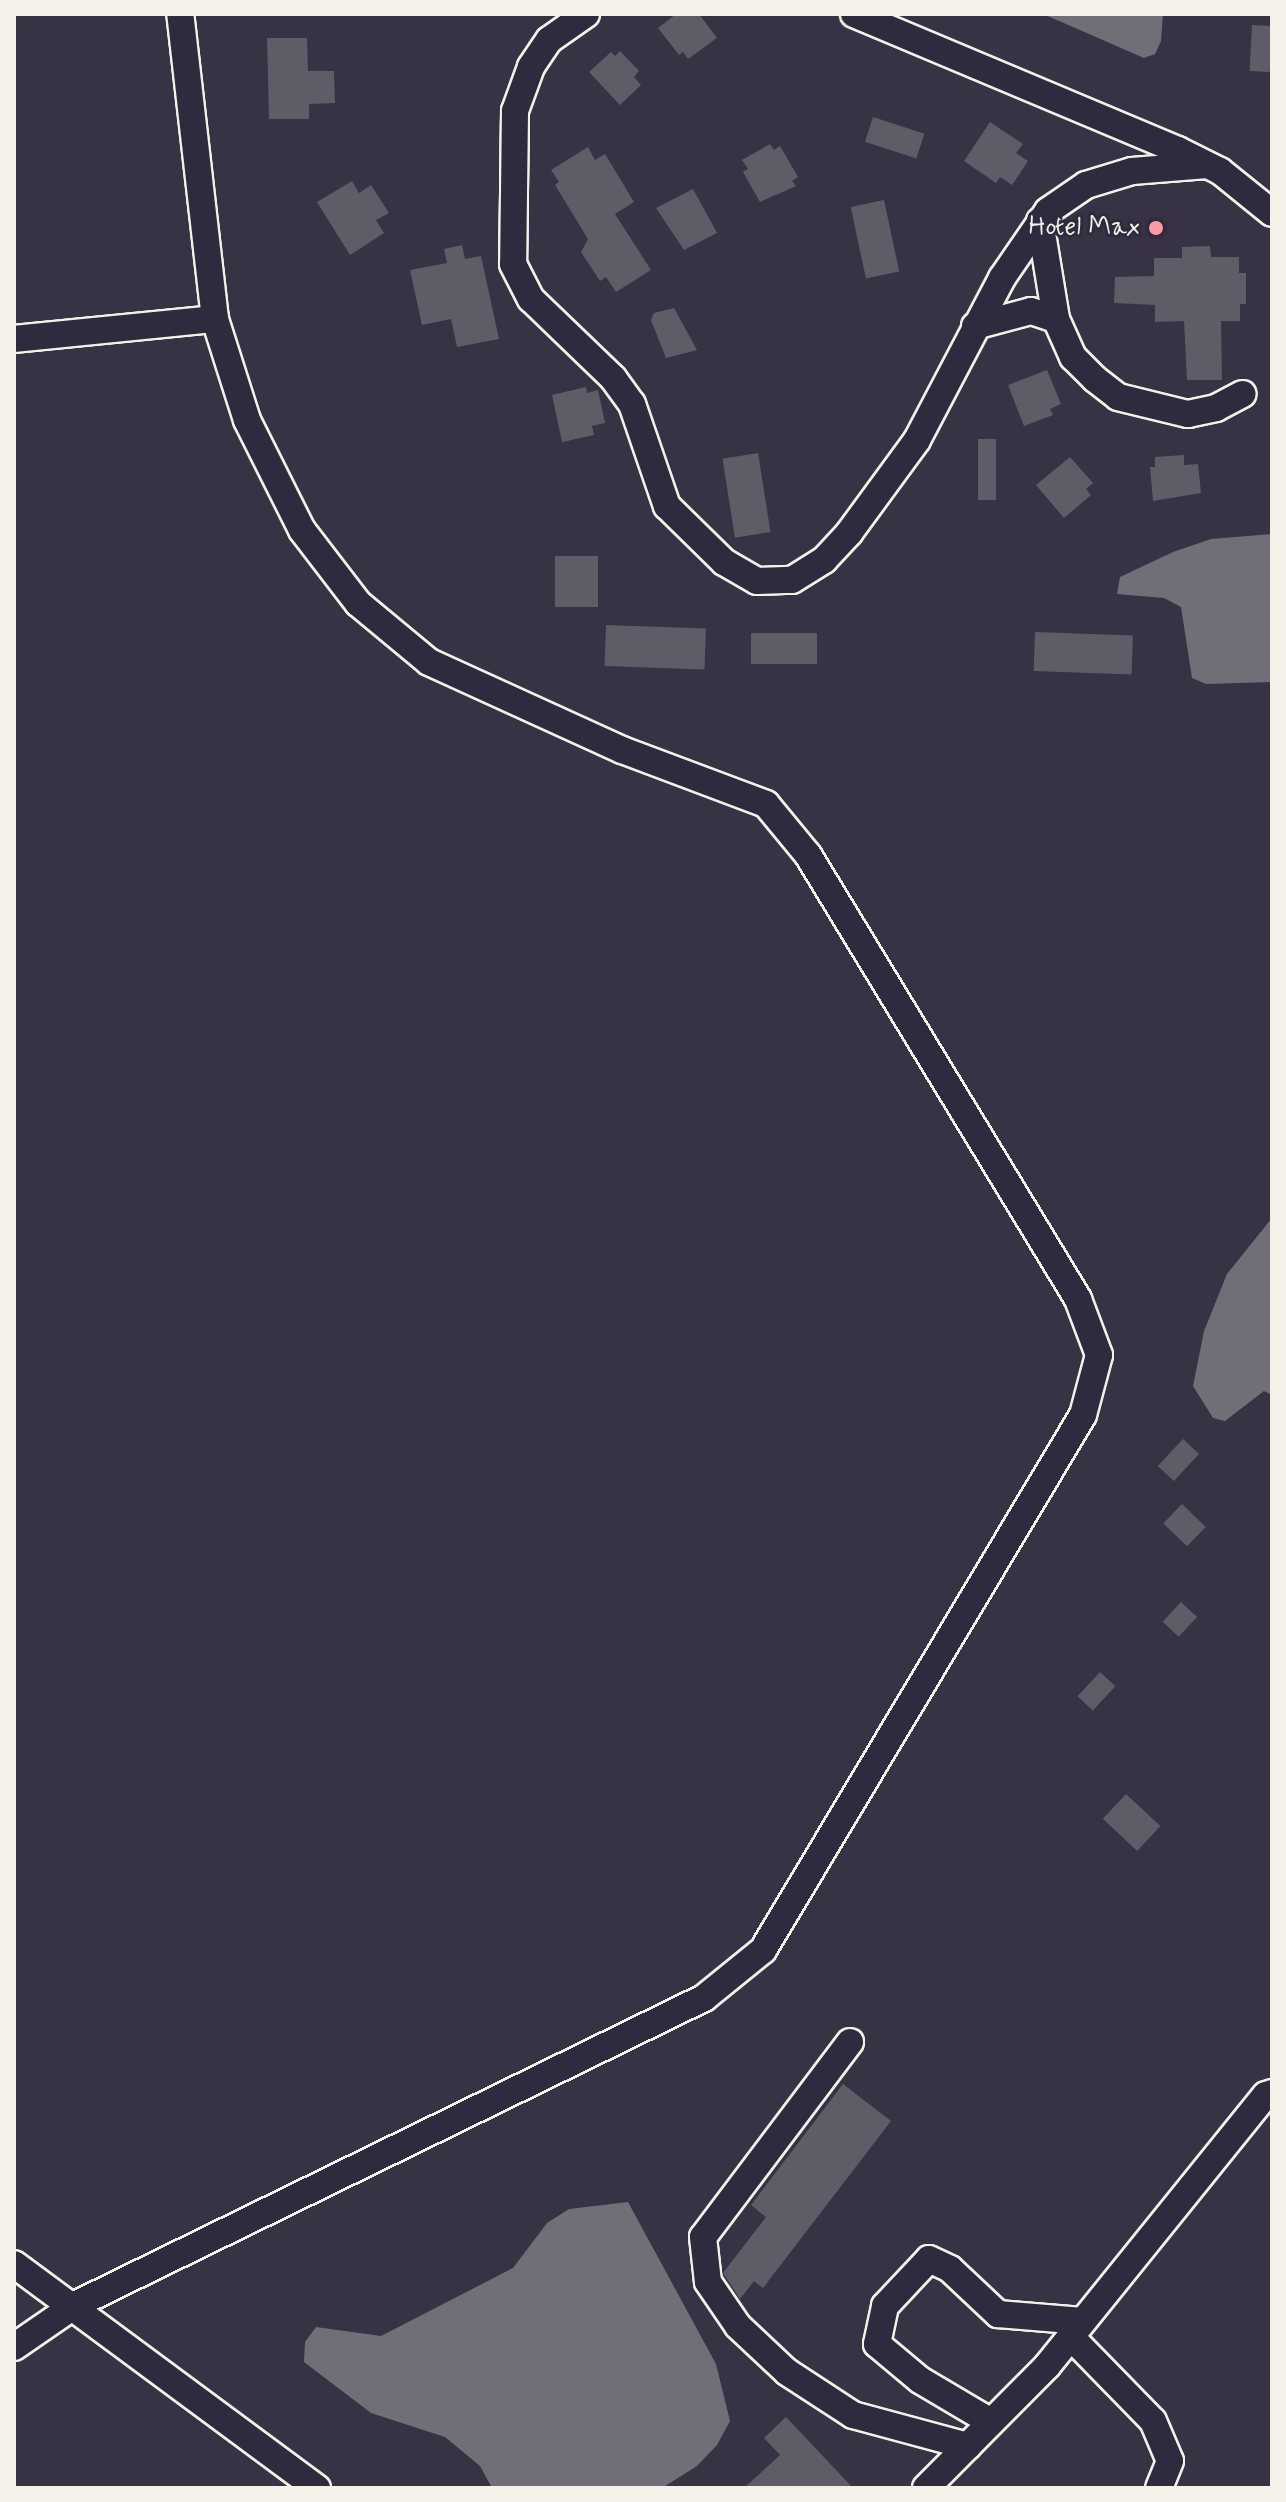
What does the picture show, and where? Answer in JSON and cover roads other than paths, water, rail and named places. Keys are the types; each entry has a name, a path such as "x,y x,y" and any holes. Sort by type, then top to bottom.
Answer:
{"street":[{"path":"14,2347 75,2305 704,1998 763,1950 1083,1415 1099,1355 1078,1299 808,855 766,804 622,750 429,662 358,603 302,530 247,420 215,319 180,14"},
{"path":"586,14 549,40 531,67 515,111 513,264 531,299 613,378 632,404 667,506 724,562 757,581 792,580 824,560 917,440 975,326 1040,221 1086,185 1132,171 1207,165"},
{"path":"854,14 1207,165 1272,213"},
{"path":"1040,221 1056,319 1073,357 1118,397 1188,414 1216,408 1242,394"},
{"path":"975,326 1031,311 1056,319"},
{"path":"14,339 215,319"},
{"path":"850,2042 703,2237 708,2282 738,2326 787,2372 853,2415 968,2446"},
{"path":"926,2488 1077,2329 1266,2095 1272,2093"},
{"path":"991,2422 920,2380 877,2344 885,2306 929,2259 950,2269 998,2314 1077,2329 1153,2421 1170,2461 1159,2488"},
{"path":"14,2264 75,2305 317,2488"}],"place":[{"name":"Hotel Max","path":"1156,228"}]}
